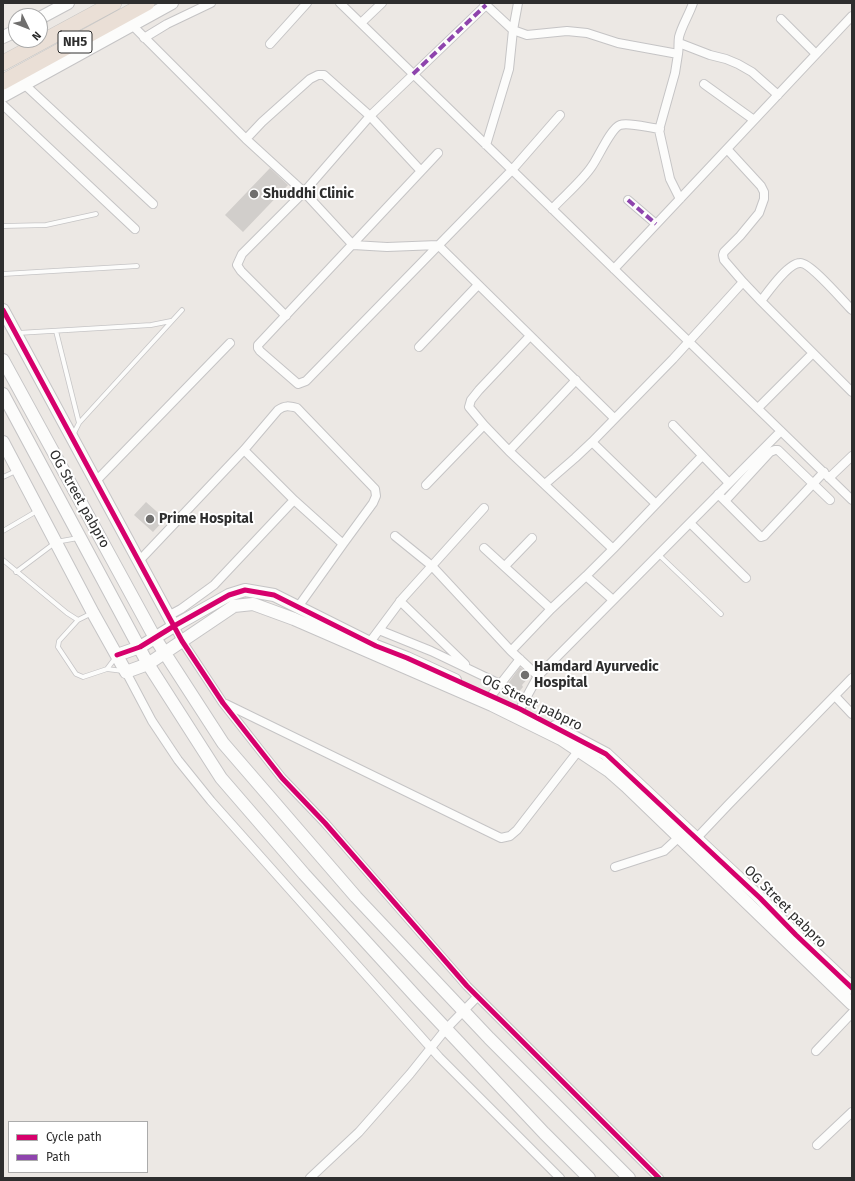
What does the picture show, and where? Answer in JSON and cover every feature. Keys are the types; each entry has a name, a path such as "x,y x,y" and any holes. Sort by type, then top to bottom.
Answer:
{"highway":[{"name":"NH5","path":"3,63 114,3"},
{"name":"NH5","path":"3,82 147,3"}],"main road":[{"path":"48,14 68,3"},
{"path":"3,96 172,3"},
{"path":"3,310 171,621"},
{"name":"OG Street pabpro","path":"3,360 155,638"},
{"name":"OG Street pabpro","path":"3,394 148,664 234,606 253,604 367,646 520,709 606,754 693,843 760,898 848,986 852,1004"},
{"path":"3,442 126,672 148,664 221,778 304,874 446,1029 589,1178"},
{"name":"OG Street pabpro","path":"140,647 155,638 171,621 229,595 245,590 274,595 367,646 561,739 615,776 678,838 693,843"},
{"path":"155,638 223,742 356,897 464,1011 629,1178"},
{"path":"117,655 140,647"}],"street":[{"path":"144,38 167,24 211,3"},
{"path":"270,44 307,3"},
{"path":"340,3 852,500"},
{"path":"361,23 382,3"},
{"path":"486,145 509,69 513,30 518,3"},
{"path":"680,199 670,179 660,129 673,78 682,29 693,3"},
{"path":"286,316 241,271 237,265 242,254 304,192 370,116 485,4 513,30 527,34 568,31 587,33 618,43 678,54"},
{"path":"614,269 852,16"},
{"path":"781,19 816,54"},
{"path":"132,25 246,139 304,192 353,244 388,247 438,245 614,418"},
{"path":"679,43 726,58 738,64 767,83 778,95"},
{"path":"246,139 293,93 310,79 318,75 324,75 370,116 421,171"},
{"path":"24,84 153,204"},
{"path":"704,84 754,120"},
{"path":"3,104 135,229"},
{"path":"438,153 258,345 258,348 298,384 303,383 512,170 560,115"},
{"path":"552,209 592,166 617,126 629,125 660,129"},
{"path":"727,149 761,186 764,192 764,199 759,213 740,236 724,252 724,260 761,301 852,392"},
{"path":"628,200 656,224"},
{"path":"761,301 787,270 799,262 804,263 814,270 852,310"},
{"path":"545,484 592,442 689,342 743,282"},
{"path":"419,347 478,284"},
{"path":"530,336 495,371 471,400 470,407 484,425 509,451 613,549"},
{"path":"96,481 230,343"},
{"path":"758,408 814,353"},
{"path":"509,451 576,380"},
{"path":"139,561 244,450 278,410 284,406 291,406 297,408 375,489 376,496 373,503 298,607"},
{"path":"426,484 484,425"},
{"path":"673,425 729,484"},
{"path":"520,709 538,676 781,431"},
{"path":"592,442 656,504"},
{"path":"244,450 294,500 343,544"},
{"path":"724,501 770,452 775,450 778,450 830,500"},
{"path":"511,651 551,609 613,549 702,456"},
{"path":"718,494 761,537 764,536 812,483 826,475 852,456"},
{"path":"294,500 214,585 181,609 171,621 182,641 223,703 282,778 325,824 466,986 659,1178"},
{"path":"367,646 400,601 484,508"},
{"path":"690,523 746,578"},
{"path":"395,536 432,566 511,651 538,676"},
{"path":"505,566 532,538"},
{"path":"484,548 551,609"},
{"path":"586,576 613,600"},
{"path":"400,601 470,669"},
{"path":"379,630 431,651 500,684"},
{"path":"490,696 520,659"},
{"path":"126,672 152,721 178,760 211,802 430,1047 560,1178"},
{"path":"693,843 749,783 852,678"},
{"path":"835,696 852,714"},
{"path":"223,703 501,838 510,836 517,830 579,750"},
{"path":"615,866 664,851 678,838"},
{"path":"310,1178 359,1132 410,1074 430,1047 478,997"},
{"path":"816,1051 852,1014"},
{"path":"817,1145 852,1112"}],"lane":[{"path":"3,226 46,225 96,214"},
{"path":"3,274 137,266"},
{"path":"72,437 79,423 182,310"},
{"path":"15,333 151,325 171,321"},
{"path":"56,331 79,423"},
{"path":"3,477 18,470"},
{"path":"3,531 39,510"},
{"path":"16,572 56,542 80,538"},
{"path":"659,555 721,614"},
{"path":"3,560 16,572 78,620"},
{"path":"93,612 78,620 59,641 58,647 76,674 83,677 107,669 126,672"},
{"path":"107,669 117,655"}],"building":[{"path":"270,168 288,185 243,232 225,215"},
{"path":"146,502 165,519 153,532 134,515"},
{"path":"520,667 530,676 522,685 523,687 517,694 507,685"}],"marked path":[{"path":"413,74 486,5"},
{"path":"628,200 656,224"}],"cycle path":[{"path":"3,310 182,641 223,703 282,778 325,823 467,986 659,1178"},
{"path":"117,655 140,647 229,595 245,590 274,595 376,646 407,658 520,709 606,754 760,898 796,935 852,988"}],"place":[{"name":"Shuddhi Clinic","path":"254,194"},
{"name":"Prime Hospital","path":"150,519"},
{"name":"Hamdard Ayurvedic Hospital","path":"525,675"}]}
